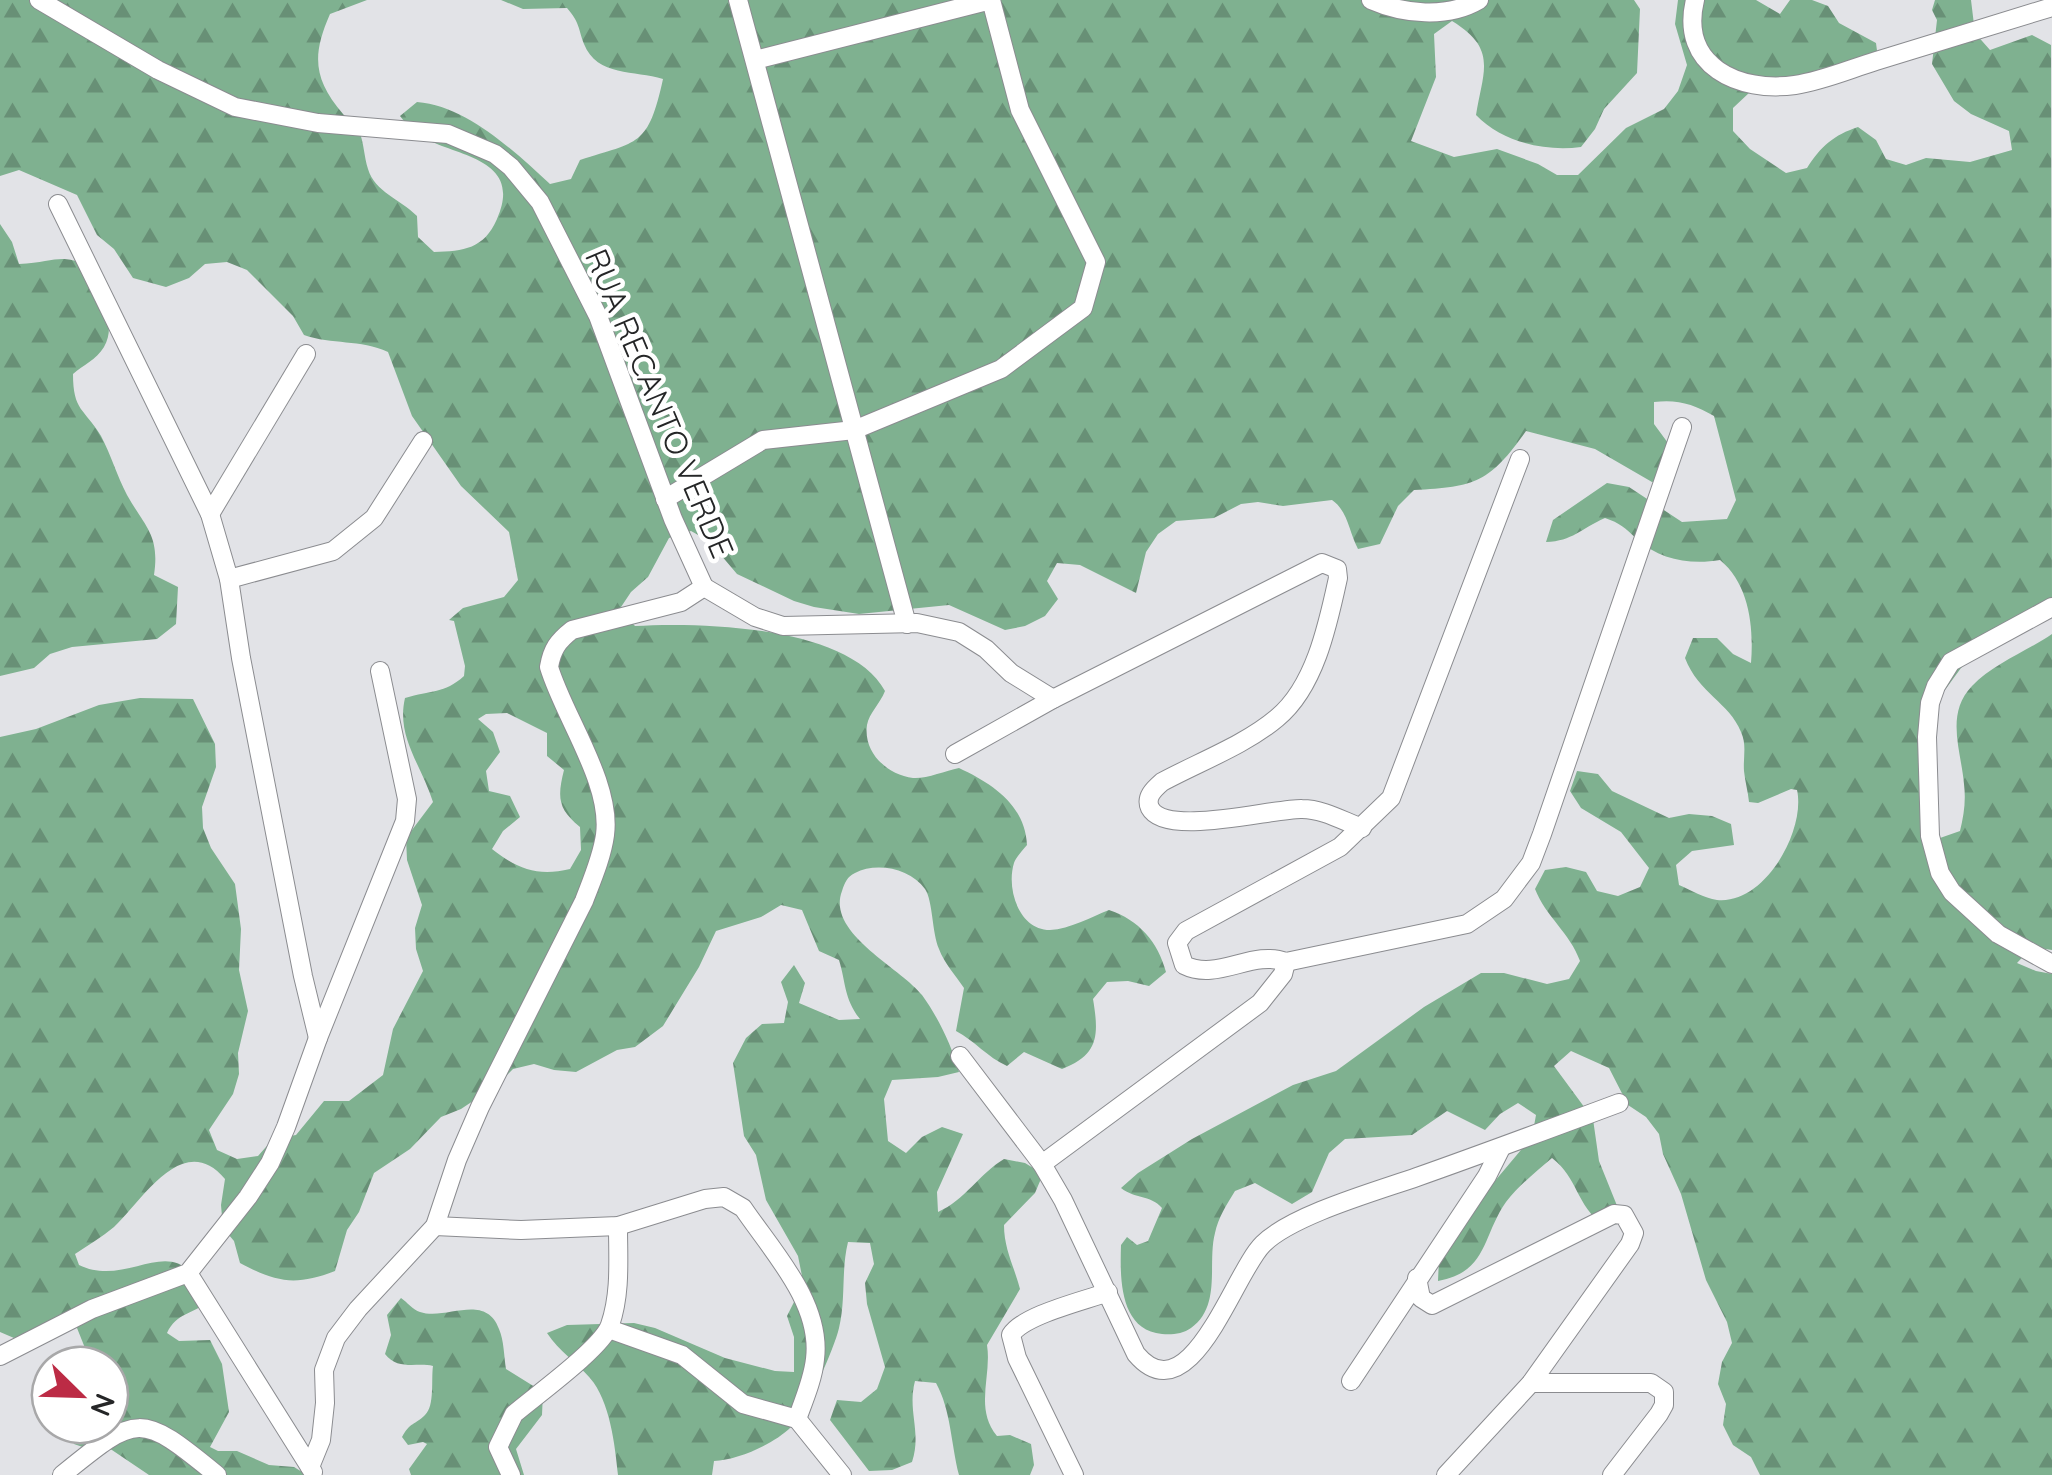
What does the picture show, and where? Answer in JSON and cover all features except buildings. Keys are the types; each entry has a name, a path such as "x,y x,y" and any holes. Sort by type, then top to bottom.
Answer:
{"street":[{"name":"RUA RECANTO VERDE","path":"39,0 158,70 235,107 318,123 448,134 495,154 540,202 598,316 665,499 704,587"},
{"path":"738,0 906,624"},
{"path":"665,499 762,440 854,430 1001,369 1083,308 1096,262 1020,110 991,0 755,60"},
{"path":"1371,0 1391,8 1424,12 1479,0"},
{"path":"1695,0 1691,27 1702,52 1720,74 1762,86 1805,83 2052,7"},
{"path":"58,204 210,514 229,579 302,976 318,1038"},
{"path":"210,514 306,354"},
{"path":"1520,458 1391,798 1340,847 1186,931 1177,943 1184,965 1204,972 1264,959 1286,962 1468,924 1496,906 1519,881 1542,834 1682,426"},
{"path":"229,579 334,551 374,518 423,440"},
{"path":"955,754 1052,698 1317,564 1334,566 1338,574 1335,594 1307,679 1296,698 1278,718 1258,731 1162,782 1148,801 1154,813 1168,820 1239,818 1301,808 1362,828"},
{"path":"313,1471 321,1440 324,1370 336,1338 435,1226 480,1107 584,901 606,834 598,786 550,667 559,640 572,630 682,602 704,587 755,617 783,626 906,624 959,632 986,649 1011,673 1052,698"},
{"path":"2052,607 1951,662 1930,703 1927,737 1930,836 1940,874 1952,892 1998,934 2052,964"},
{"path":"0,1356 92,1310 188,1274 270,1163 407,812 380,670"},
{"path":"1042,1164 1260,1003 1283,974 1286,962"},
{"path":"302,976 314,984 339,988"},
{"path":"960,1056 1042,1164 1064,1200 1136,1354 1144,1364 1164,1371 1186,1363 1263,1244 1280,1231 1361,1197 1620,1103"},
{"path":"1351,1381 1487,1176 1501,1148"},
{"path":"435,1226 521,1230 618,1226 705,1199 724,1197 743,1208 796,1286 814,1331 816,1358 797,1418"},
{"path":"1416,1278 1421,1298 1432,1305 1614,1214 1624,1216 1633,1227 1633,1239 1531,1382 1446,1475"},
{"path":"511,1475 498,1447 506,1425 609,1329 618,1285 618,1226"},
{"path":"188,1274 313,1471"},
{"path":"1074,1475 1016,1358 1010,1336 1015,1328 1033,1319 1108,1292"},
{"path":"609,1329 682,1355 743,1404 797,1418 842,1475"},
{"path":"1531,1382 1652,1383 1664,1392 1659,1414 1612,1475"},
{"path":"62,1475 110,1436 130,1427 158,1432 217,1475"}],"green space":[{"path":"0,0 367,0 330,14 318,54 321,78 333,101 359,131 371,177 417,216 418,237 434,252 464,249 486,237 503,198 501,182 493,170 409,127 400,116 417,102 436,105 472,121 550,184 571,179 580,160 638,138 646,130 658,101 663,79 598,62 590,55 567,8 523,9 501,0 1634,0 1640,9 1637,73 1604,109 1581,147 1525,143 1486,124 1476,115 1484,73 1482,51 1467,31 1452,21 1434,34 1436,77 1411,141 1454,157 1497,149 1557,175 1578,175 1626,128 1664,109 1678,91 1687,65 1675,24 1678,0 1756,0 1780,14 1790,0 1812,0 1828,6 1839,23 1876,43 1879,66 1817,82 1797,94 1750,92 1733,108 1733,131 1750,149 1786,173 1807,168 1829,142 1858,127 1876,140 1886,159 1906,165 1926,158 1970,162 2012,150 2009,131 1971,114 1954,101 1932,64 1935,0 1971,0 1975,33 1990,50 2032,35 2051,45 2052,600 1961,668 1934,705 1933,797 1940,838 1960,831 1965,796 1957,720 1964,697 1990,671 2052,634 2052,950 2032,947 2017,963 2052,974 2052,1475 1760,1475 1751,1457 1733,1445 1723,1425 1726,1404 1718,1384 1722,1362 1732,1343 1727,1322 1706,1280 1659,1134 1646,1117 1628,1105 1609,1068 1571,1051 1554,1066 1593,1119 1599,1161 1624,1223 1604,1226 1595,1218 1552,1158 1506,1202 1475,1261 1466,1270 1438,1281 1439,1258 1489,1188 1532,1137 1536,1115 1518,1103 1485,1130 1447,1111 1412,1135 1345,1139 1329,1153 1312,1192 1292,1204 1255,1183 1235,1191 1215,1233 1207,1308 1188,1330 1162,1334 1148,1330 1137,1323 1125,1300 1121,1245 1127,1237 1137,1245 1148,1241 1162,1208 1121,1188 1138,1173 1293,1085 1336,1071 1424,1007 1481,973 1504,973 1547,984 1569,979 1580,961 1535,889 1545,870 1566,867 1586,872 1597,891 1618,896 1640,887 1649,868 1621,832 1581,808 1570,791 1577,771 1598,774 1612,791 1669,818 1689,814 1712,816 1731,824 1734,845 1692,851 1676,865 1679,885 1698,894 1717,900 1735,898 1751,891 1778,862 1795,825 1797,790 1758,803 1749,802 1741,732 1729,713 1698,681 1685,658 1693,638 1717,638 1733,654 1751,663 1748,607 1738,581 1720,560 1698,562 1665,556 1605,518 1570,537 1546,542 1553,520 1607,483 1629,487 1682,522 1727,519 1736,500 1714,416 1670,401 1654,402 1654,424 1679,458 1672,478 1652,482 1595,449 1526,431 1502,461 1480,479 1453,487 1414,490 1398,506 1380,544 1358,549 1345,516 1332,500 1283,506 1241,504 1214,518 1176,521 1158,534 1146,552 1136,593 1080,565 1057,563 1047,581 1058,599 1045,616 1005,630 949,605 859,614 794,601 737,574 709,541 691,531 669,538 648,577 619,610 635,626 734,628 808,641 841,653 867,669 885,691 870,716 867,735 873,753 886,767 913,778 959,768 984,781 1014,807 1027,845 1014,863 1012,884 1017,906 1030,923 1039,928 1058,929 1109,910 1138,926 1158,951 1166,972 1149,986 1107,982 1093,999 1096,1033 1083,1057 1062,1069 1024,1052 1007,1066 956,1031 964,988 941,954 928,894 919,882 902,872 873,868 850,876 842,891 840,906 854,935 922,995 939,1022 959,1072 892,1080 884,1099 888,1141 906,1153 922,1137 942,1127 963,1134 937,1192 938,1212 1004,1159 1025,1163 1043,1174 1035,1193 1004,1225 1007,1250 1020,1289 987,1345 986,1414 997,1436 1010,1435 1031,1444 1034,1465 1030,1475 959,1475 948,1416 936,1383 915,1381 915,1451 912,1462 892,1470 869,1471 830,1420 837,1400 861,1402 877,1389 885,1367 867,1304 865,1283 874,1264 870,1243 848,1242 839,1328 805,1408 791,1427 765,1445 734,1458 714,1461 712,1475 618,1475 610,1424 597,1388 547,1333 567,1325 634,1323 725,1358 794,1372 794,1337 787,1316 802,1276 798,1256 766,1200 756,1155 744,1136 733,1063 746,1038 762,1024 784,1023 788,1002 781,982 794,965 805,983 799,1003 839,1020 860,1019 848,998 839,960 819,951 802,910 781,905 761,917 716,931 663,1026 635,1047 617,1050 576,1072 534,1064 513,1069 461,1109 441,1117 410,1149 374,1173 359,1212 347,1230 335,1271 309,1279 287,1280 240,1263 234,1241 223,1228 225,1179 209,1166 194,1162 164,1174 114,1227 75,1254 79,1265 99,1271 168,1261 182,1266 195,1279 205,1303 180,1317 167,1333 179,1341 210,1340 222,1364 229,1412 210,1447 237,1451 269,1465 294,1467 307,1475 149,1475 109,1448 94,1451 77,1445 130,1445 130,1345 84,1345 77,1328 56,1323 14,1338 0,1332 0,737 36,729 99,705 140,698 193,699 215,744 216,767 202,807 203,828 235,884 241,929 239,970 248,1011 233,1094 209,1130 217,1150 237,1159 258,1156 273,1139 296,1135 324,1101 349,1101 383,1075 393,1029 423,971 415,928 422,905 407,860 406,838 433,802 407,738 405,698 443,689 464,676 454,621 449,620 463,608 504,597 518,580 509,532 461,486 412,416 388,352 304,335 293,316 247,270 227,262 205,264 189,278 166,287 133,278 114,249 97,235 77,195 19,170 0,176","holes":["507,713 547,733 547,756 564,770 561,802 580,827 581,850 570,869 548,872 519,866 492,849 503,831 520,817 510,796 489,791 486,771 500,752 493,732 478,719 486,714"]},
{"path":"0,224 12,242 19,264 70,260 103,276 108,338 97,355 73,374 75,395 101,436 127,495 150,532 155,550 154,575 178,587 176,624 157,639 72,647 50,654 34,668 0,676"},
{"path":"401,1298 420,1312 475,1310 493,1318 502,1338 506,1369 543,1392 542,1415 516,1449 524,1475 411,1475 409,1469 427,1444 408,1445 402,1437 428,1411 433,1366 402,1364 385,1354 391,1335 387,1315"}]}
